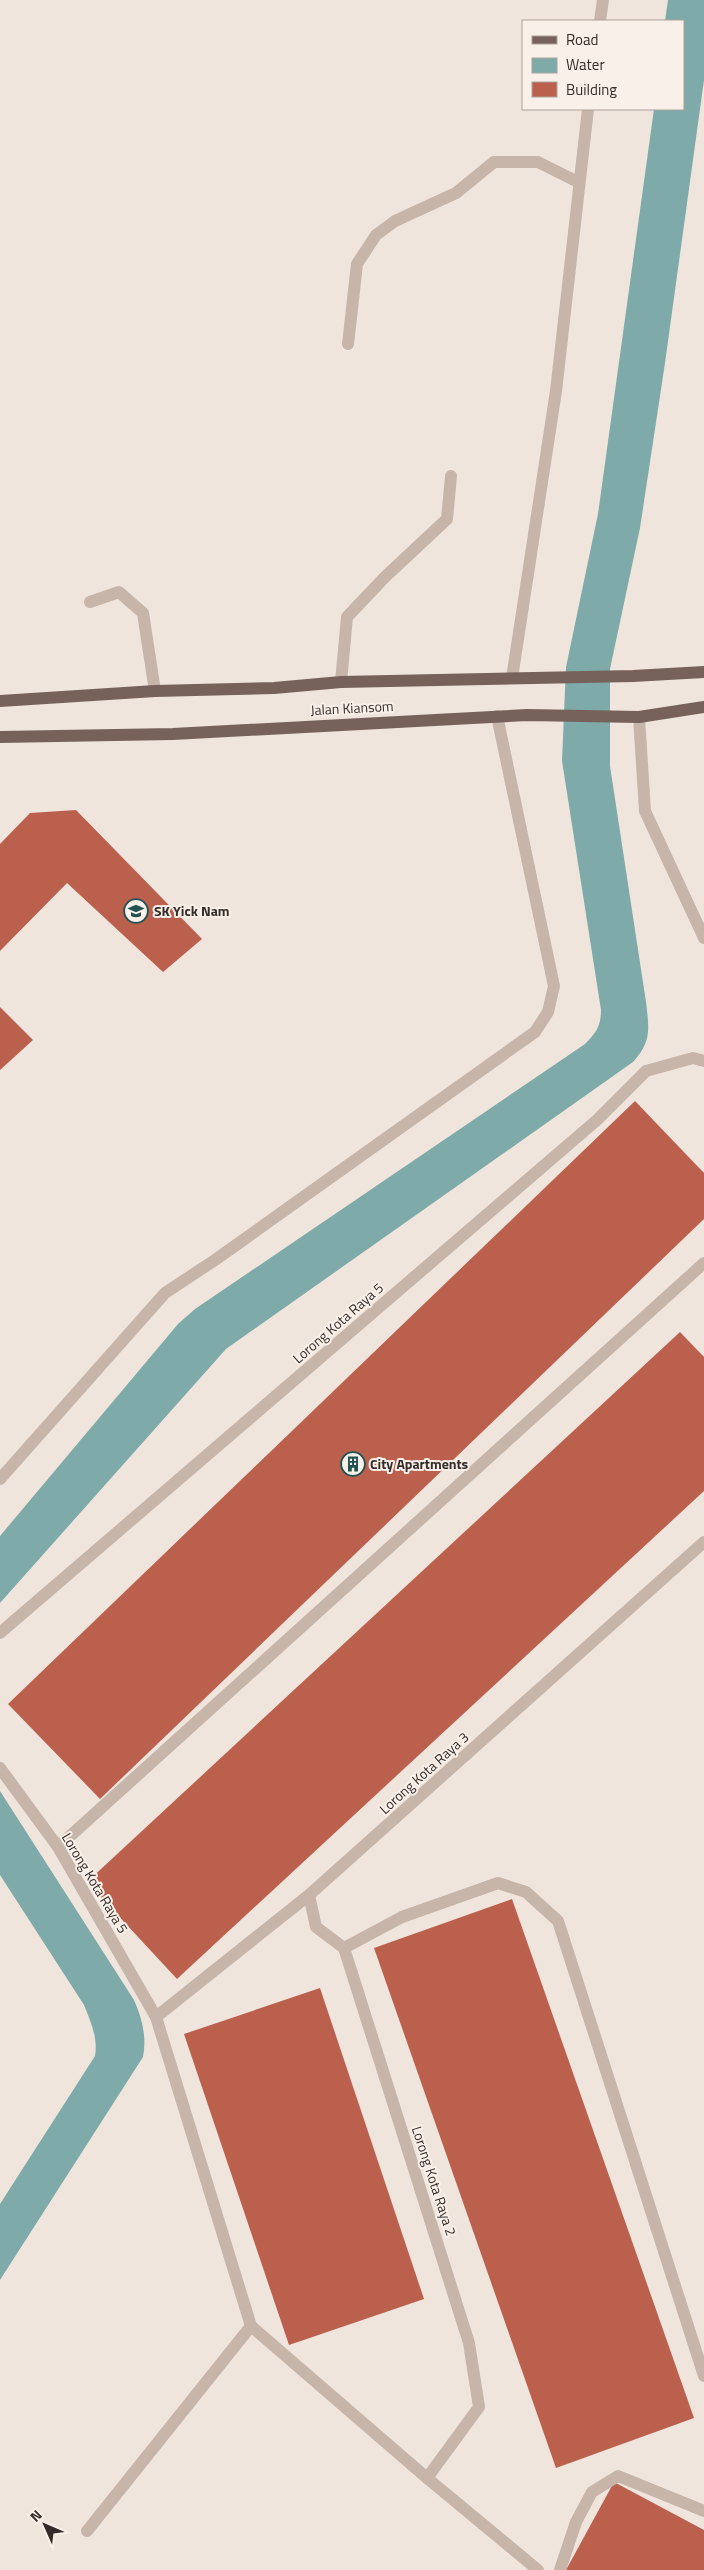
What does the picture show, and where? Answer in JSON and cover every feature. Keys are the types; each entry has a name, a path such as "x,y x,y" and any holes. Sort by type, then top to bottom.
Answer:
{"main road":[{"name":"Jalan Kiansom","path":"0,702 156,691 274,688 342,682 633,676 704,672"},
{"name":"Jalan Kiansom","path":"0,737 173,734 528,715 639,717 704,707"}],"street":[{"path":"600,20 602,0"},
{"path":"512,678 556,391 578,182 588,110"},
{"path":"348,344 357,264 376,235 395,221 456,193 494,162 538,162 578,182"},
{"path":"342,682 347,617 385,577 447,519 451,476"},
{"path":"90,602 118,592 143,614 156,691"},
{"path":"0,1479 165,1293 215,1260 534,1032 548,1012 554,986 497,716"},
{"path":"639,717 645,811 704,938"},
{"name":"Lorong Kota Raya 5","path":"0,1633 597,1120 646,1071 693,1058 704,1061"},
{"path":"58,1847 704,1263"},
{"name":"Lorong Kota Raya 3","path":"156,2017 309,1895 704,1542"},
{"name":"Lorong Kota Raya 5","path":"0,1768 58,1847 156,2017 251,2326"},
{"path":"309,1895 316,1927 344,1948 402,1917 498,1883 526,1892 558,1921 704,2376"},
{"name":"Lorong Kota Raya 2","path":"344,1948 469,2343 479,2408 427,2478"},
{"path":"87,2531 251,2326 427,2478 538,2570"},
{"path":"560,2570 576,2522 592,2492 618,2476 704,2511"}],"water":[{"path":"668,0 704,0 704,80 665,363 640,528 610,669 610,766 646,1002 648,1034 646,1041 633,1062 226,1349 0,1603 0,1536 178,1324 195,1309 585,1044 595,1033 599,1025 601,1010 562,761 566,667 598,514 654,110 684,110 684,20 665,20"},
{"path":"0,1791 134,2000 144,2035 144,2050 143,2057 0,2280 0,2204 95,2056 96,2043 84,2005 0,1875"}],"building":[{"name":"SK Yick Nam","path":"76,810 202,939 163,972 67,883 0,951 0,844 30,813"},
{"path":"0,1007 33,1040 0,1070"},
{"name":"City Apartments","path":"635,1101 704,1173 704,1219 100,1799 8,1704"},
{"path":"680,1332 704,1357 704,1491 177,1979 87,1882"},
{"path":"512,1899 694,2418 556,2468 374,1948"},
{"path":"320,1988 424,2299 289,2345 184,2034"},
{"path":"614,2482 704,2530 704,2570 566,2570"}],"place":[{"name":"SK Yick Nam","path":"136,911"},
{"name":"City Apartments","path":"353,1464"}]}
